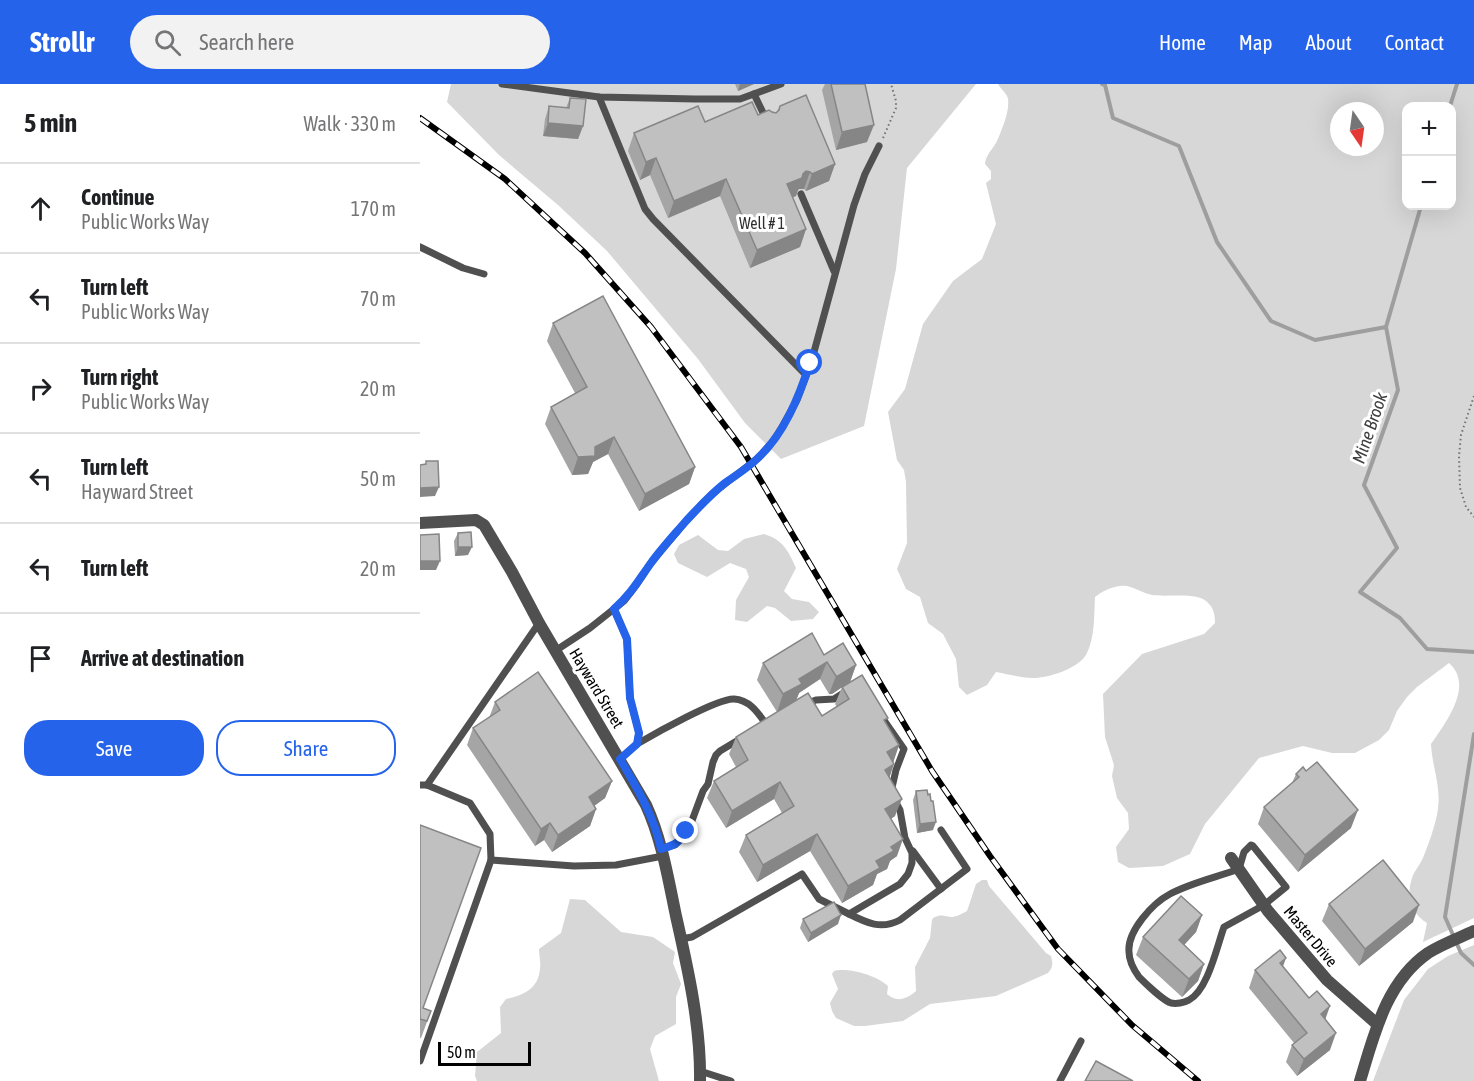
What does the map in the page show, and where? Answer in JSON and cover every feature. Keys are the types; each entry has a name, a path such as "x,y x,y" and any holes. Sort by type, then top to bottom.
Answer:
{"street":[{"name":"Hayward Street","path":"420,523 470,520 481,522 490,533 555,651 646,805 656,828 686,960 695,1015 700,1076"},
{"name":"Master Drive","path":"1231,858 1264,905 1327,980 1377,1024"},
{"path":"1360,1081 1377,1024 1395,987 1408,969 1446,943 1474,931"}],"lane":[{"path":"502,84 599,97 732,99 740,99 781,84"},
{"path":"754,94 768,125"},
{"path":"599,97 645,209 652,219 806,375"},
{"path":"555,651 614,609 632,591 650,564 686,521 712,494 764,453 774,440 797,400 806,375 860,185 879,146"},
{"path":"801,194 834,272"},
{"path":"420,247 463,268 483,274"},
{"path":"614,609 627,639 630,698 639,733 637,744"},
{"path":"420,1061 491,861 490,834 470,803 423,785 539,623"},
{"path":"800,705 816,700 834,699 854,686"},
{"path":"620,759 637,744 727,700 746,702 755,709 766,724"},
{"path":"874,706 904,749 896,770 891,796 900,810 904,835 911,849 941,889"},
{"path":"758,729 775,720"},
{"path":"491,861 574,866 616,865 662,852 679,842 686,831 708,784 716,755 749,734"},
{"path":"681,939 692,937 802,874 819,899 864,921 887,926 900,920 967,869 941,830"},
{"path":"1251,845 1286,887 1264,905 1224,927 1205,980 1191,999 1174,1004 1167,1002 1139,977 1133,966 1129,944 1136,927 1144,916 1168,894 1239,869 1245,852 1251,845"},
{"path":"849,914 900,884 906,878 913,857 911,849"},
{"path":"1060,1081 1081,1041"},
{"path":"700,1076 731,1081"}],"path":[{"path":"879,146 896,108 891,84"},
{"path":"1474,396 1461,435 1459,456 1460,488 1466,507 1474,517"}],"green space":[{"name":"Well # 1","path":"451,84 976,84 907,168 896,269 864,426 781,459 745,423 698,359 607,251 558,205 499,155 447,102"},
{"path":"998,84 1474,84 1474,918 1423,942 1427,923 1417,914 1410,898 1412,878 1422,861 1432,833 1439,800 1431,744 1450,714 1459,692 1456,672 1449,663 1407,697 1397,711 1389,730 1379,740 1355,753 1332,753 1303,746 1259,758 1205,824 1190,854 1163,866 1129,868 1118,862 1116,847 1129,829 1128,813 1117,798 1112,776 1114,765 1105,737 1103,694 1142,654 1204,634 1215,623 1214,613 1209,604 1198,597 1152,595 1128,586 1113,587 1095,597 1094,626 1087,653 1071,668 1040,678 996,672 987,685 967,695 959,687 956,659 943,634 928,623 920,597 906,589 897,569 907,543 906,482 904,470 897,460 888,412 905,389 923,324 953,281 982,259 996,224 986,183 991,179 991,171 985,164 1003,126 1008,106 1007,96"},
{"path":"764,534 771,536 784,546 790,556 796,568 784,591 792,599 809,602 819,612 813,619 791,621 775,608 767,606 747,622 735,620 736,600 749,577 746,569 730,563 707,577 678,563 674,554 679,545 698,535 718,550 728,551 744,539"},
{"path":"987,880 989,886 1051,956 1052,965 1048,973 996,996 930,1004 903,1021 854,1026 836,1018 830,1003 838,989 832,974 834,971 855,971 870,976 888,986 887,994 894,998 902,999 909,996 916,991 915,967 930,938 933,918 941,915 953,917 967,911 976,884"},
{"path":"570,899 585,900 621,932 653,937 675,952 673,963 681,984 676,997 676,1024 655,1036 650,1049 659,1081 477,1081 475,1076 477,1052 501,1033 500,1007 506,999 524,993 536,982 540,966 539,949 561,933"},
{"path":"1474,945 1474,1081 1373,1081 1404,1000 1428,969 1448,956"}],"building":[{"path":"831,84 865,84 874,125 842,132"},
{"path":"806,95 835,164 812,174 806,171 802,178 787,184 806,229 757,250 726,179 674,201 656,158 646,162 634,133 698,106 705,122 752,102 758,115 769,110 776,113 780,106"},
{"path":"570,98 586,99 583,126 548,123 549,106 569,108"},
{"path":"603,296 695,467 645,494 614,437 595,447 595,456 578,457 551,407 587,387 553,323"},
{"path":"426,461 438,461 439,487 420,488 420,465 426,464"},
{"path":"471,532 472,547 458,547 458,533"},
{"path":"439,534 440,561 420,561 420,535"},
{"path":"812,633 824,655 843,643 856,665 836,676 827,662 799,679 802,684 783,694 763,663"},
{"path":"538,672 612,781 589,797 596,809 558,835 550,823 541,829 473,728 500,710 495,702"},
{"path":"862,675 888,718 884,720 899,745 887,752 894,764 885,770 902,799 885,809 903,839 891,847 894,851 876,861 880,868 848,886 817,834 763,865 746,835 794,806 780,782 732,811 714,781 748,760 736,737 808,693 822,716 849,699 842,687"},
{"path":"1317,762 1358,810 1305,855 1264,807 1299,777 1296,774 1303,767 1306,771"},
{"path":"927,790 933,801 936,822 920,824 916,791"},
{"path":"420,825 481,848 423,1008 431,1011 427,1021 420,1019"},
{"path":"1383,860 1419,905 1365,949 1329,904"},
{"path":"1181,896 1202,915 1179,940 1204,964 1189,979 1143,937"},
{"path":"834,902 841,915 811,933 803,919"},
{"path":"1280,950 1286,958 1280,963 1309,998 1317,991 1330,1006 1321,1014 1336,1033 1304,1059 1292,1045 1307,1033 1255,970"},
{"path":"1096,1061 1133,1081 1085,1081"}],"waterway":[{"name":"Mine Brook","path":"1102,84 1105,85 1113,118 1179,146 1217,242 1271,321 1315,340 1386,327 1398,390 1364,485 1397,548 1360,592 1400,618 1427,649 1474,652"},
{"path":"1451,102 1457,84"},
{"path":"1386,327 1420,210"},
{"name":"Mine Brook","path":"1474,734 1445,917 1461,953 1474,965"}],"railway":[{"path":"420,118 505,179 585,253 651,327 741,447 932,771 990,856 1058,949 1132,1025 1198,1081"}],"route":[{"path":"686,831 675,845 661,849 656,828 642,796 620,759 637,744 639,728 631,706 627,639 614,609 624,601 650,564 686,521 712,494 764,453 797,400 810,363"}]}
